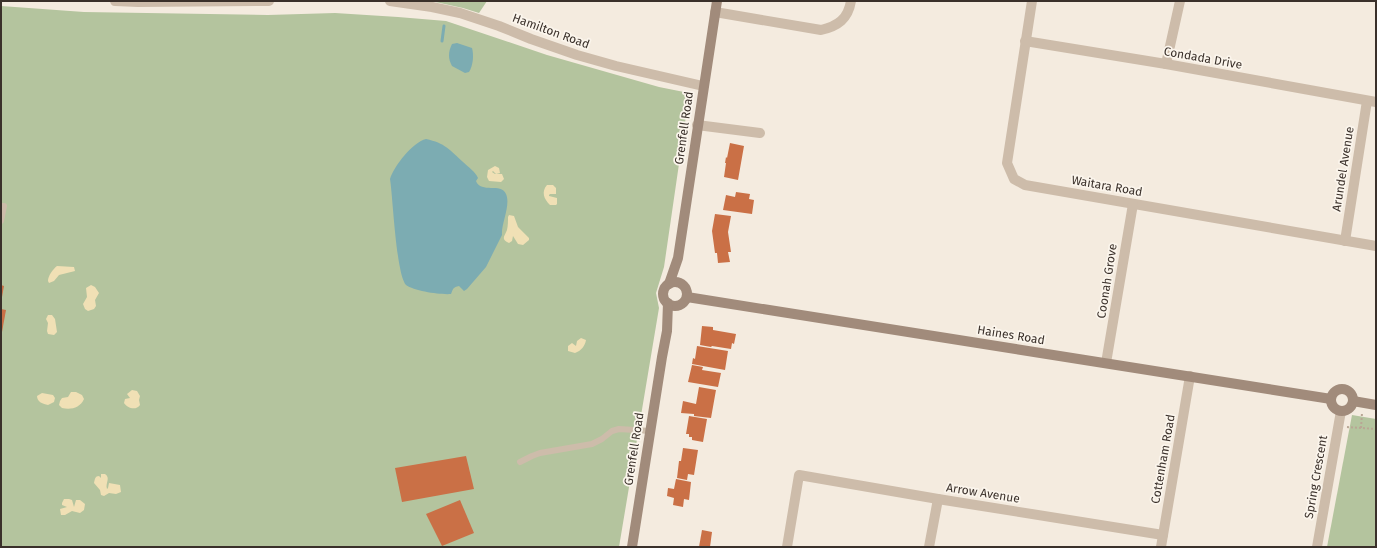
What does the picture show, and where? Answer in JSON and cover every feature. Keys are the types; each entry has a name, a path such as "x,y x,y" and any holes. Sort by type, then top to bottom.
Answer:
{"main road":[{"name":"Grenfell Road","path":"669,284 678,258 717,1"},
{"name":"Grenfell Road","path":"678,258 680,284"},
{"path":"669,284 680,284 685,288 687,297 684,302 679,305 672,306 664,299 664,292 669,284"},
{"name":"Haines Road","path":"687,297 1331,399"},
{"name":"Grenfell Road","path":"632,547 667,331 668,303"},
{"name":"Grenfell Road","path":"667,331 679,305"},
{"path":"1358,402 1349,409 1341,411 1334,407 1331,399 1335,391 1343,389 1351,393 1358,402 1376,405"}],"street":[{"path":"115,1 269,1"},
{"name":"Hamilton Road","path":"390,1 460,13 577,55 616,66 703,86"},
{"path":"715,12 821,30 833,27 843,19 848,12 851,1"},
{"name":"Waitara Road","path":"1032,1 1007,163 1014,179 1025,186 1376,246"},
{"path":"1166,64 1180,1"},
{"name":"Condada Drive","path":"1025,41 1166,64 1372,101"},
{"name":"Arundel Avenue","path":"1345,241 1372,101"},
{"path":"697,125 760,133"},
{"name":"Coonah Grove","path":"1106,363 1133,204"},
{"name":"Cottenham Road","path":"1161,547 1190,376"},
{"name":"Spring Crescent","path":"1317,547 1341,411"},
{"name":"Arrow Avenue","path":"787,547 799,475 1163,535"},
{"path":"930,547 938,499"}],"lane":[{"path":"1,206 4,206 1,221"},
{"path":"520,462 540,453 598,442 612,431 619,429 650,431"}],"path":[{"path":"1358,402 1361,428"},
{"path":"1339,426 1376,429"}],"green space":[{"path":"431,1 487,1 479,13"},
{"path":"1,6 84,12 268,15 335,13 446,21 547,55 659,87 684,92 688,102 664,267 656,293 659,308 619,547 1,547"},
{"path":"1352,415 1376,419 1376,547 1327,547"}],"sand":[{"path":"495,166 499,168 500,173 496,174 502,174 504,179 501,182 489,181 487,177 488,170"},
{"path":"547,185 553,185 556,188 556,194 550,194 549,196 557,198 556,205 550,205 545,198 544,190"},
{"path":"509,215 514,216 518,227 529,238 529,240 523,245 518,244 513,236 512,241 509,243 504,239"},
{"path":"57,266 74,267 75,271 59,275 54,281 49,283 48,279 52,271"},
{"path":"91,285 95,287 99,293 95,300 96,306 94,309 88,311 85,309 83,304 87,297 86,288"},
{"path":"48,315 52,315 55,319 57,332 54,335 48,334 47,331 48,323 46,319"},
{"path":"581,338 586,340 581,350 575,353 568,351 568,346 572,343 576,346 577,341"},
{"path":"132,390 137,391 140,396 140,405 136,408 129,407 124,403 125,399 130,398 127,394"},
{"path":"71,392 76,392 82,395 84,399 75,408 62,408 59,405 60,401 62,398 68,397"},
{"path":"42,393 53,395 55,398 54,402 48,405 38,400 37,396"},
{"path":"101,474 105,474 108,477 107,489 109,483 120,485 121,492 116,494 109,493 104,496 101,495 100,490 94,483 95,478 99,476 101,478"},
{"path":"64,499 72,500 74,507 76,500 80,500 85,504 84,510 80,513 72,511 65,515 61,515 60,509 67,507 62,505"}],"water":[{"path":"457,43 472,48 473,60 469,72 465,73 452,66 449,58 450,50 452,44"},
{"path":"426,139 443,145 451,151 475,173 478,178 476,181 479,185 486,188 500,189 506,194 507,198 507,209 502,235 486,267 467,289 464,291 457,286 451,294 428,292 406,285 397,251 390,179 395,168 405,155 415,145"}],"building":[{"path":"730,143 744,146 738,180 724,177 726,157 727,158"},
{"path":"736,192 750,194 749,199 754,200 752,214 723,210 726,195 735,197"},
{"path":"715,214 731,216 728,232 731,252 728,252 730,262 718,263 712,231"},
{"path":"1,285 4,286 2,297 1,297"},
{"path":"1,309 6,310 2,332 1,332"},
{"path":"702,326 713,327 713,330 736,334 734,344 732,343 731,349 700,345"},
{"path":"697,346 728,351 725,370 692,364 693,358 695,359"},
{"path":"692,365 703,367 702,370 721,373 718,387 688,382"},
{"path":"699,387 716,390 711,418 681,413 683,401 696,404"},
{"path":"689,416 707,419 703,442 692,440 692,437 689,437 689,434 686,434"},
{"path":"683,448 698,450 694,475 688,474 687,480 677,478 679,461 681,461"},
{"path":"466,456 474,489 402,502 395,468"},
{"path":"676,479 691,482 689,500 684,499 683,507 673,505 674,498 667,496 668,488 674,489"},
{"path":"460,500 474,533 442,546 426,514"},
{"path":"702,530 712,532 710,547 699,547"}],"waterway":[{"path":"442,41 444,26"}]}
